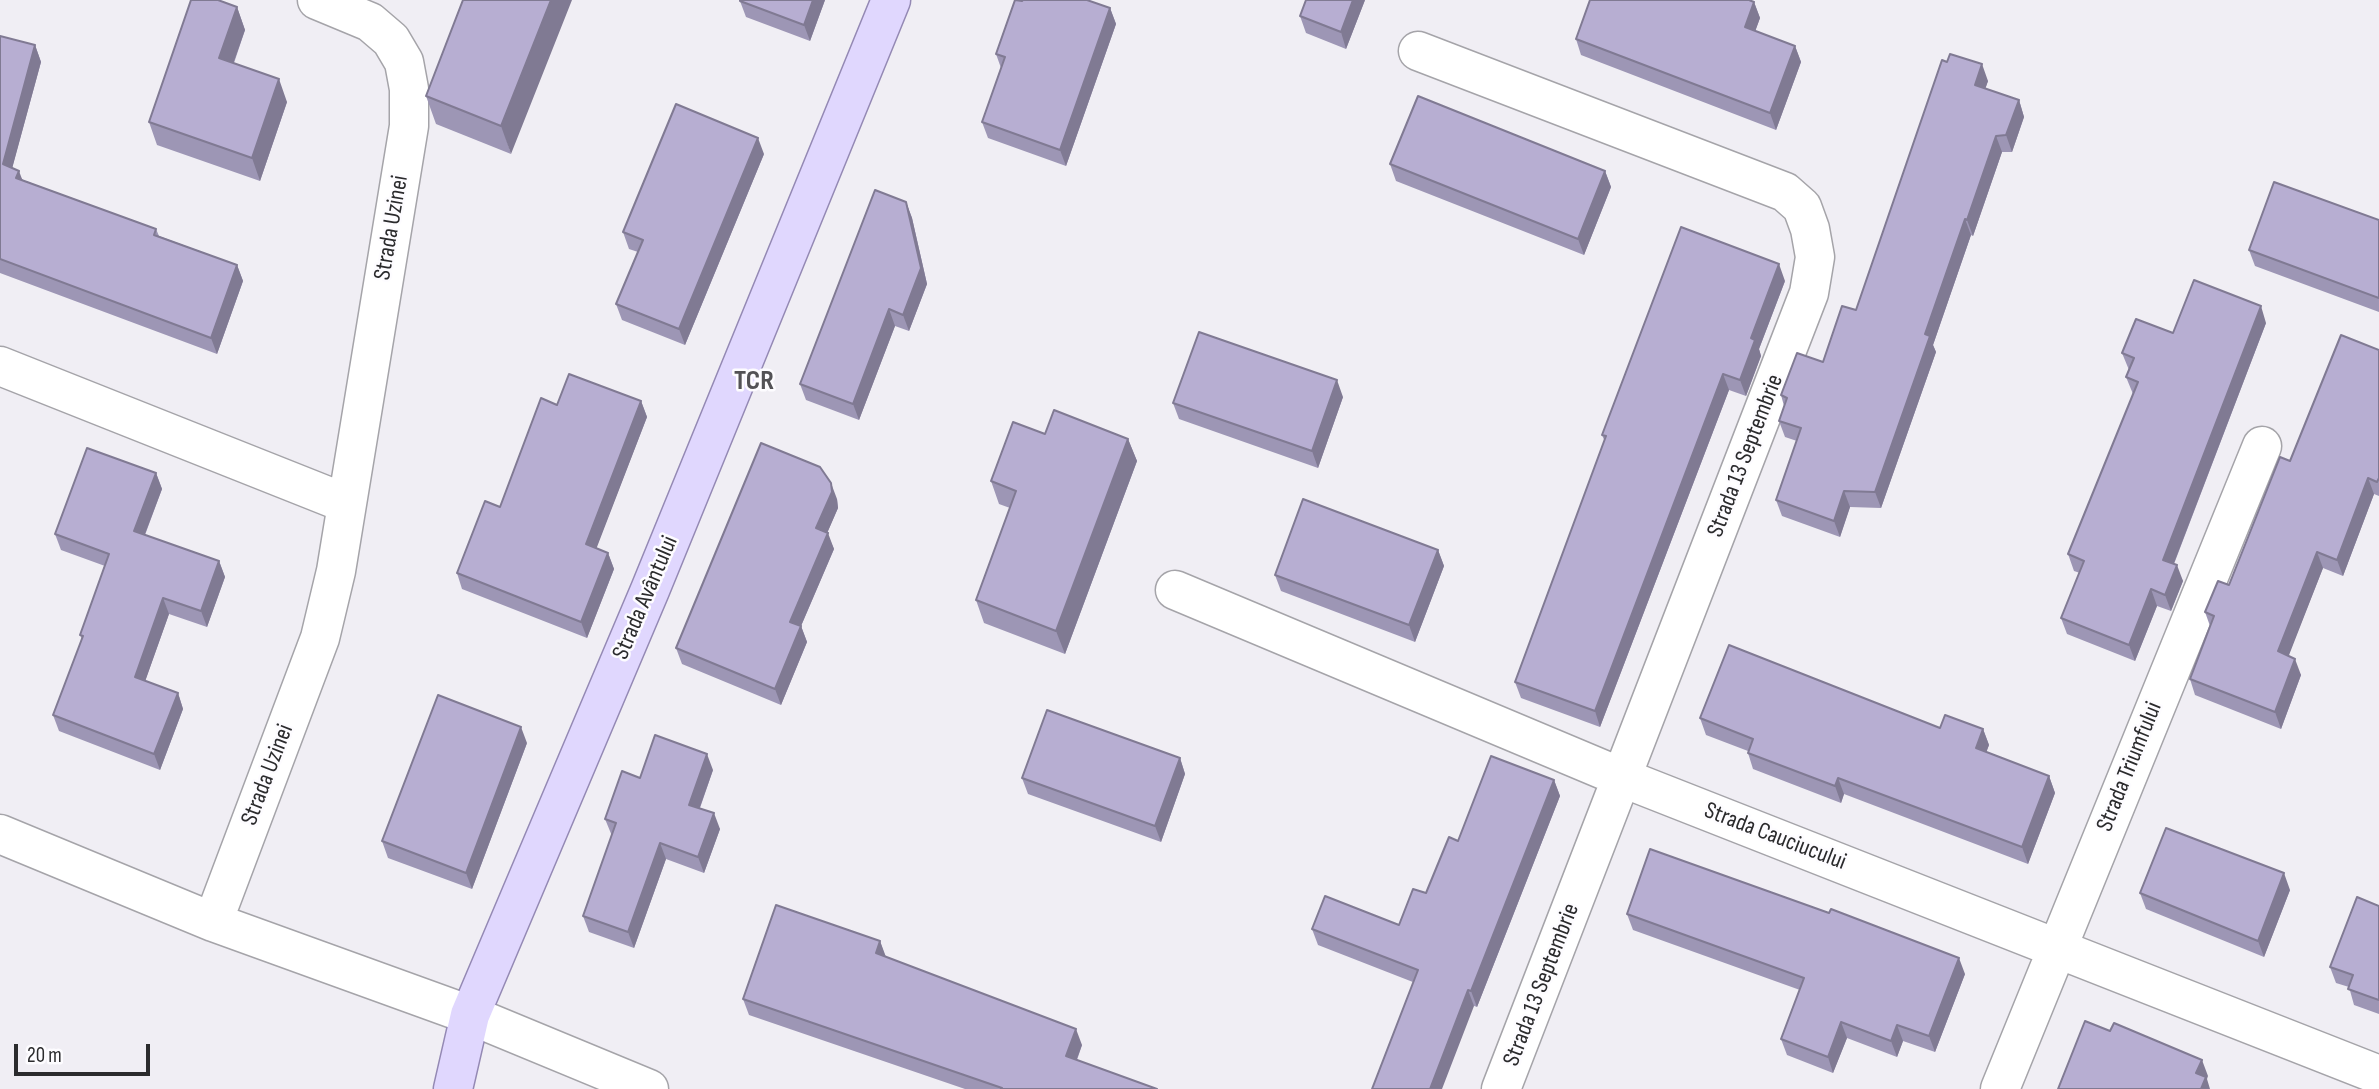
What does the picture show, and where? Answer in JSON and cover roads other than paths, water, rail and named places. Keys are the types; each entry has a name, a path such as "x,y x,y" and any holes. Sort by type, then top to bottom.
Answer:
{"main road":[{"name":"Strada Avântului","path":"453,1089 470,1015 650,590 891,0"}],"street":[{"name":"Strada Uzinei","path":"213,922 320,639 337,570 345,503 409,126 410,89 404,62 391,40 370,22 317,0"},
{"name":"Strada 13 Septembrie","path":"1418,51 1785,192 1802,207 1810,229 1815,257 1808,293 1501,1089"},
{"path":"0,366 345,503"},
{"name":"Strada Triumfului","path":"2000,1089 2262,446"},
{"name":"Strada Cauciucului","path":"1175,590 1623,778 2379,1075"},
{"path":"0,834 213,922 470,1015 649,1089"}],"district":[{"name":"TCR","path":"754,382"}]}
